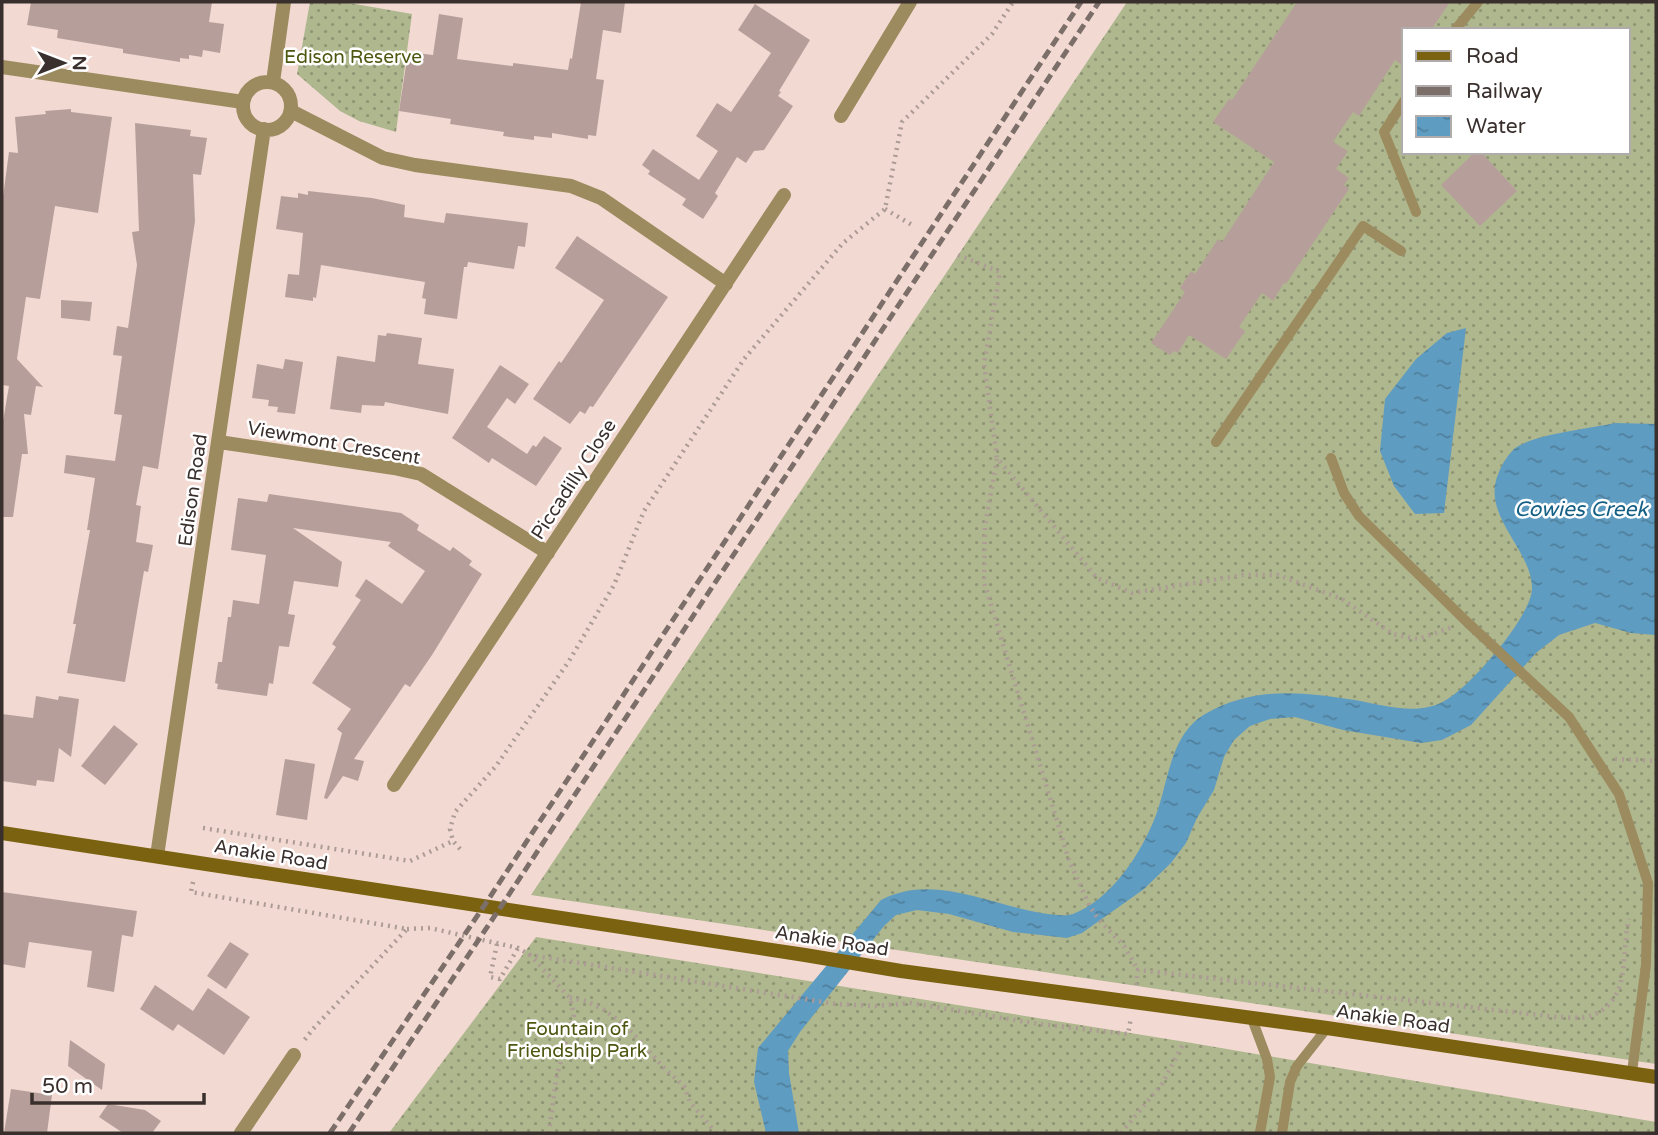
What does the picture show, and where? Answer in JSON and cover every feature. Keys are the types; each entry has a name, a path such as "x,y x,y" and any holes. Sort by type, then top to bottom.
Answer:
{"main road":[{"name":"Anakie Road","path":"2,833 901,971 1327,1028 1656,1077"}],"street":[{"path":"273,82 284,2"},
{"path":"841,116 904,4"},
{"path":"2,67 243,102"},
{"path":"265,81 273,82 285,90 291,111 284,123 264,130 256,127 246,117 243,102 251,88 265,81"},
{"path":"291,111 383,158 415,165 571,186 601,198 726,284"},
{"name":"Edison Road","path":"157,856 264,130"},
{"name":"Piccadilly Close","path":"394,785 784,195"},
{"name":"Viewmont Crescent","path":"219,442 421,474 548,553"},
{"path":"241,1133 294,1055"}],"lane":[{"path":"1457,28 1478,2"},
{"path":"1402,104 1384,132 1416,212"},
{"path":"1216,442 1363,226 1401,251"},
{"path":"1331,458 1344,493 1359,516 1466,622 1569,717 1619,794 1647,883 1646,965 1632,1072"},
{"path":"1252,1019 1267,1059 1270,1077 1260,1133"},
{"path":"1282,1133 1290,1082 1297,1066 1327,1028"}],"path":[{"path":"460,849 453,841 450,830 455,812 496,766 569,661 614,585 644,511 744,359 843,243 885,209 902,122 992,34 1013,2"},
{"path":"885,209 912,225"},
{"path":"958,255 1000,272 984,364 997,458 985,525 984,582 1069,860 1089,905 1099,920 1124,946 1138,970 1137,978"},
{"path":"997,458 1097,578 1132,593 1243,575 1278,576 1342,599 1393,634 1418,639 1466,622"},
{"path":"1614,759 1656,761"},
{"path":"203,828 410,861 453,841"},
{"path":"193,881 191,892 407,929 430,928 518,948 530,955 570,998 574,1016 556,1079 549,1133"},
{"path":"1138,970 1557,1017 1589,1017 1612,1004 1621,986 1625,934 1631,910 1647,894"},
{"path":"294,1055 313,1029 407,929"},
{"path":"497,943 490,977 500,979 518,948"},
{"path":"530,955 836,1004 876,1006 911,1003 1040,1024 1128,1034 1134,1002"},
{"path":"570,998 586,1001 606,1011 627,1027 684,1086 690,1102 716,1133"},
{"path":"1121,1133 1162,1083 1183,1044"}],"green space":[{"name":"Edison Reserve","path":"310,2 344,2 412,14 396,132 359,121 340,111 297,74"},
{"path":"1127,2 1656,2 1656,1064 531,895"},
{"name":"Fountain of Friendship Park","path":"536,937 1186,1042 1656,1122 1656,1133 389,1133"}],"water":[{"path":"1466,328 1444,513 1415,514 1394,486 1380,451 1385,399 1416,359 1447,333"},
{"name":"Cowies Creek","path":"1615,423 1656,424 1656,635 1631,633 1595,623 1559,635 1536,653 1471,725 1442,740 1421,743 1343,730 1295,717 1270,719 1250,726 1234,740 1224,757 1214,790 1186,843 1171,863 1144,889 1082,933 1067,938 1013,932 949,914 917,910 896,915 884,926 788,1051 799,1133 766,1133 754,1082 758,1048 881,900 900,892 940,890 1041,913 1073,914 1087,907 1113,886 1134,859 1156,815 1178,746 1193,723 1205,714 1224,705 1260,695 1316,695 1413,709 1435,705 1457,693 1511,633 1522,616 1532,589 1524,560 1501,518 1496,503 1495,488 1503,463 1514,449 1534,439"}],"building":[{"path":"31,2 212,2 209,22 224,24 220,53 203,50 202,57 189,55 189,59 180,58 180,62 57,38 58,30 27,25"},
{"path":"581,2 625,2 621,33 603,30 596,79 604,80 596,136 588,135 588,139 552,133 552,138 534,136 534,140 503,136 504,132 450,124 451,119 399,111 408,52 433,55 439,14 463,18 457,59 568,70"},
{"path":"1297,2 1450,2 1432,28 1402,28 1402,65 1395,60 1359,116 1353,112 1333,142 1348,151 1336,169 1349,178 1344,185 1349,189 1273,301 1262,293 1239,327 1245,331 1226,359 1189,335 1178,353 1174,351 1170,355 1151,343 1185,292 1180,288 1191,271 1195,274 1218,239 1222,242 1274,162 1213,122 1229,99 1232,100"},
{"path":"755,4 810,40 779,91 781,92 778,96 793,106 764,150 754,151 746,163 737,157 703,219 682,205 686,199 648,174 650,171 642,165 653,149 699,180 718,151 696,136 717,103 731,112 771,53 738,30"},
{"path":"71,109 71,112 112,117 98,213 55,206 40,299 26,297 17,359 43,387 36,386 31,415 24,414 28,454 22,454 13,517 2,517 2,427 9,386 2,385 2,204 9,152 18,153 15,117"},
{"path":"135,123 191,130 190,136 207,138 201,175 193,174 195,221 158,469 143,466 136,505 141,506 136,542 153,545 148,572 144,571 125,682 67,673 90,530 87,530 95,478 64,473 66,455 115,461 122,415 114,414 122,356 113,355 117,326 128,328 137,265 132,232 139,231"},
{"path":"1473,154 1483,154 1517,191 1480,226 1441,185"},
{"path":"308,191 372,198 405,205 404,217 444,223 446,213 528,223 525,247 518,246 514,269 468,262 467,267 464,267 457,319 424,314 426,299 422,298 425,282 321,265 316,298 313,297 313,301 285,297 288,274 299,275 303,233 276,229 281,196 298,198 298,193 308,195"},
{"path":"577,236 668,297 593,407 590,406 585,414 580,411 570,424 533,399 604,300 555,268"},
{"path":"61,300 92,302 90,321 61,318"},
{"path":"387,333 422,338 418,364 454,369 448,414 385,402 384,406 362,405 361,413 330,409 337,356 375,362 378,335 386,336"},
{"path":"285,359 303,362 295,414 277,412 278,407 268,406 269,400 252,398 257,364 283,369"},
{"path":"500,365 529,384 515,404 507,398 487,427 527,454 544,436 562,448 536,486 492,458 489,463 452,438"},
{"path":"269,494 401,513 419,525 417,530 450,551 453,547 472,561 469,565 482,574 410,687 405,684 354,759 364,761 358,781 343,776 327,799 324,798 342,733 337,729 351,709 312,683 336,647 332,644 361,600 355,596 366,579 402,604 425,571 388,546 391,542 293,528 342,562 338,587 294,581 288,614 295,615 289,647 279,646 273,684 269,683 267,696 217,689 218,684 215,683 218,662 222,662 233,600 259,604 266,555 231,550 238,498 267,502"},
{"path":"36,696 58,700 59,696 79,699 71,757 59,748 54,782 37,780 36,786 2,781 2,714 33,718"},
{"path":"114,725 138,744 105,785 81,766"},
{"path":"285,759 315,764 307,820 276,815"},
{"path":"2,892 137,911 133,937 122,935 114,992 87,987 92,951 29,942 25,968 2,964"},
{"path":"230,942 249,954 226,989 207,976"},
{"path":"155,985 193,1011 208,988 250,1017 224,1055 178,1024 173,1031 140,1009"},
{"path":"70,1040 105,1064 102,1090 68,1066"},
{"path":"11,1089 52,1095 47,1133 4,1133"},
{"path":"108,1104 145,1110 161,1121 152,1133 123,1133 99,1117"}],"railway":[{"path":"330,1133 484,906 1081,2"},
{"path":"349,1133 1099,2"}]}
